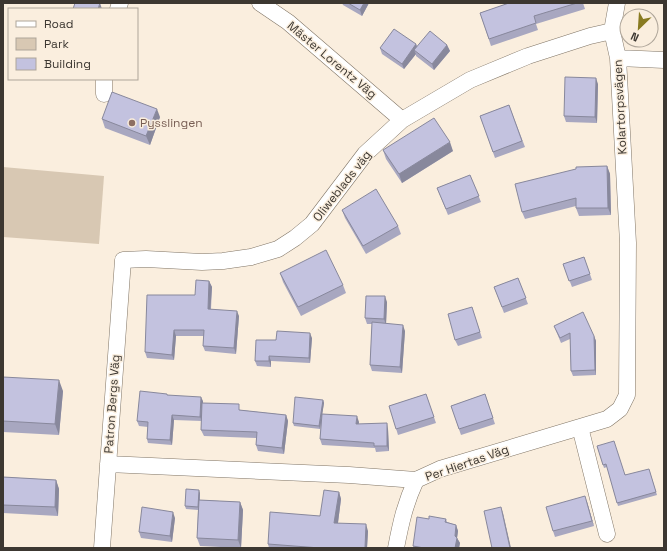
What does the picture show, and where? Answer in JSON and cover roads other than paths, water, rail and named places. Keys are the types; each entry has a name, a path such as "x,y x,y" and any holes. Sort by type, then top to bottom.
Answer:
{"street":[{"name":"Mäster Lorentz Väg","path":"260,3 288,22 402,120"},
{"name":"Kolartorpsvägen","path":"617,3 612,31 618,58 626,212"},
{"name":"Oliweblads väg","path":"123,260 146,259 202,262 223,261 251,257 278,249 295,238 312,224 365,154 402,120 470,80 528,56 590,36 612,31"},
{"path":"618,58 664,60"},
{"name":"Per Hiertas Väg","path":"108,464 349,475 416,480 440,469 607,419 620,409 627,395 628,243 626,212"},
{"name":"Patron Bergs Väg","path":"102,548 123,260"},
{"path":"580,427 607,534"},
{"path":"396,548 407,501 416,480"}],"place":[{"name":"Pysslingen","path":"132,123"}]}
